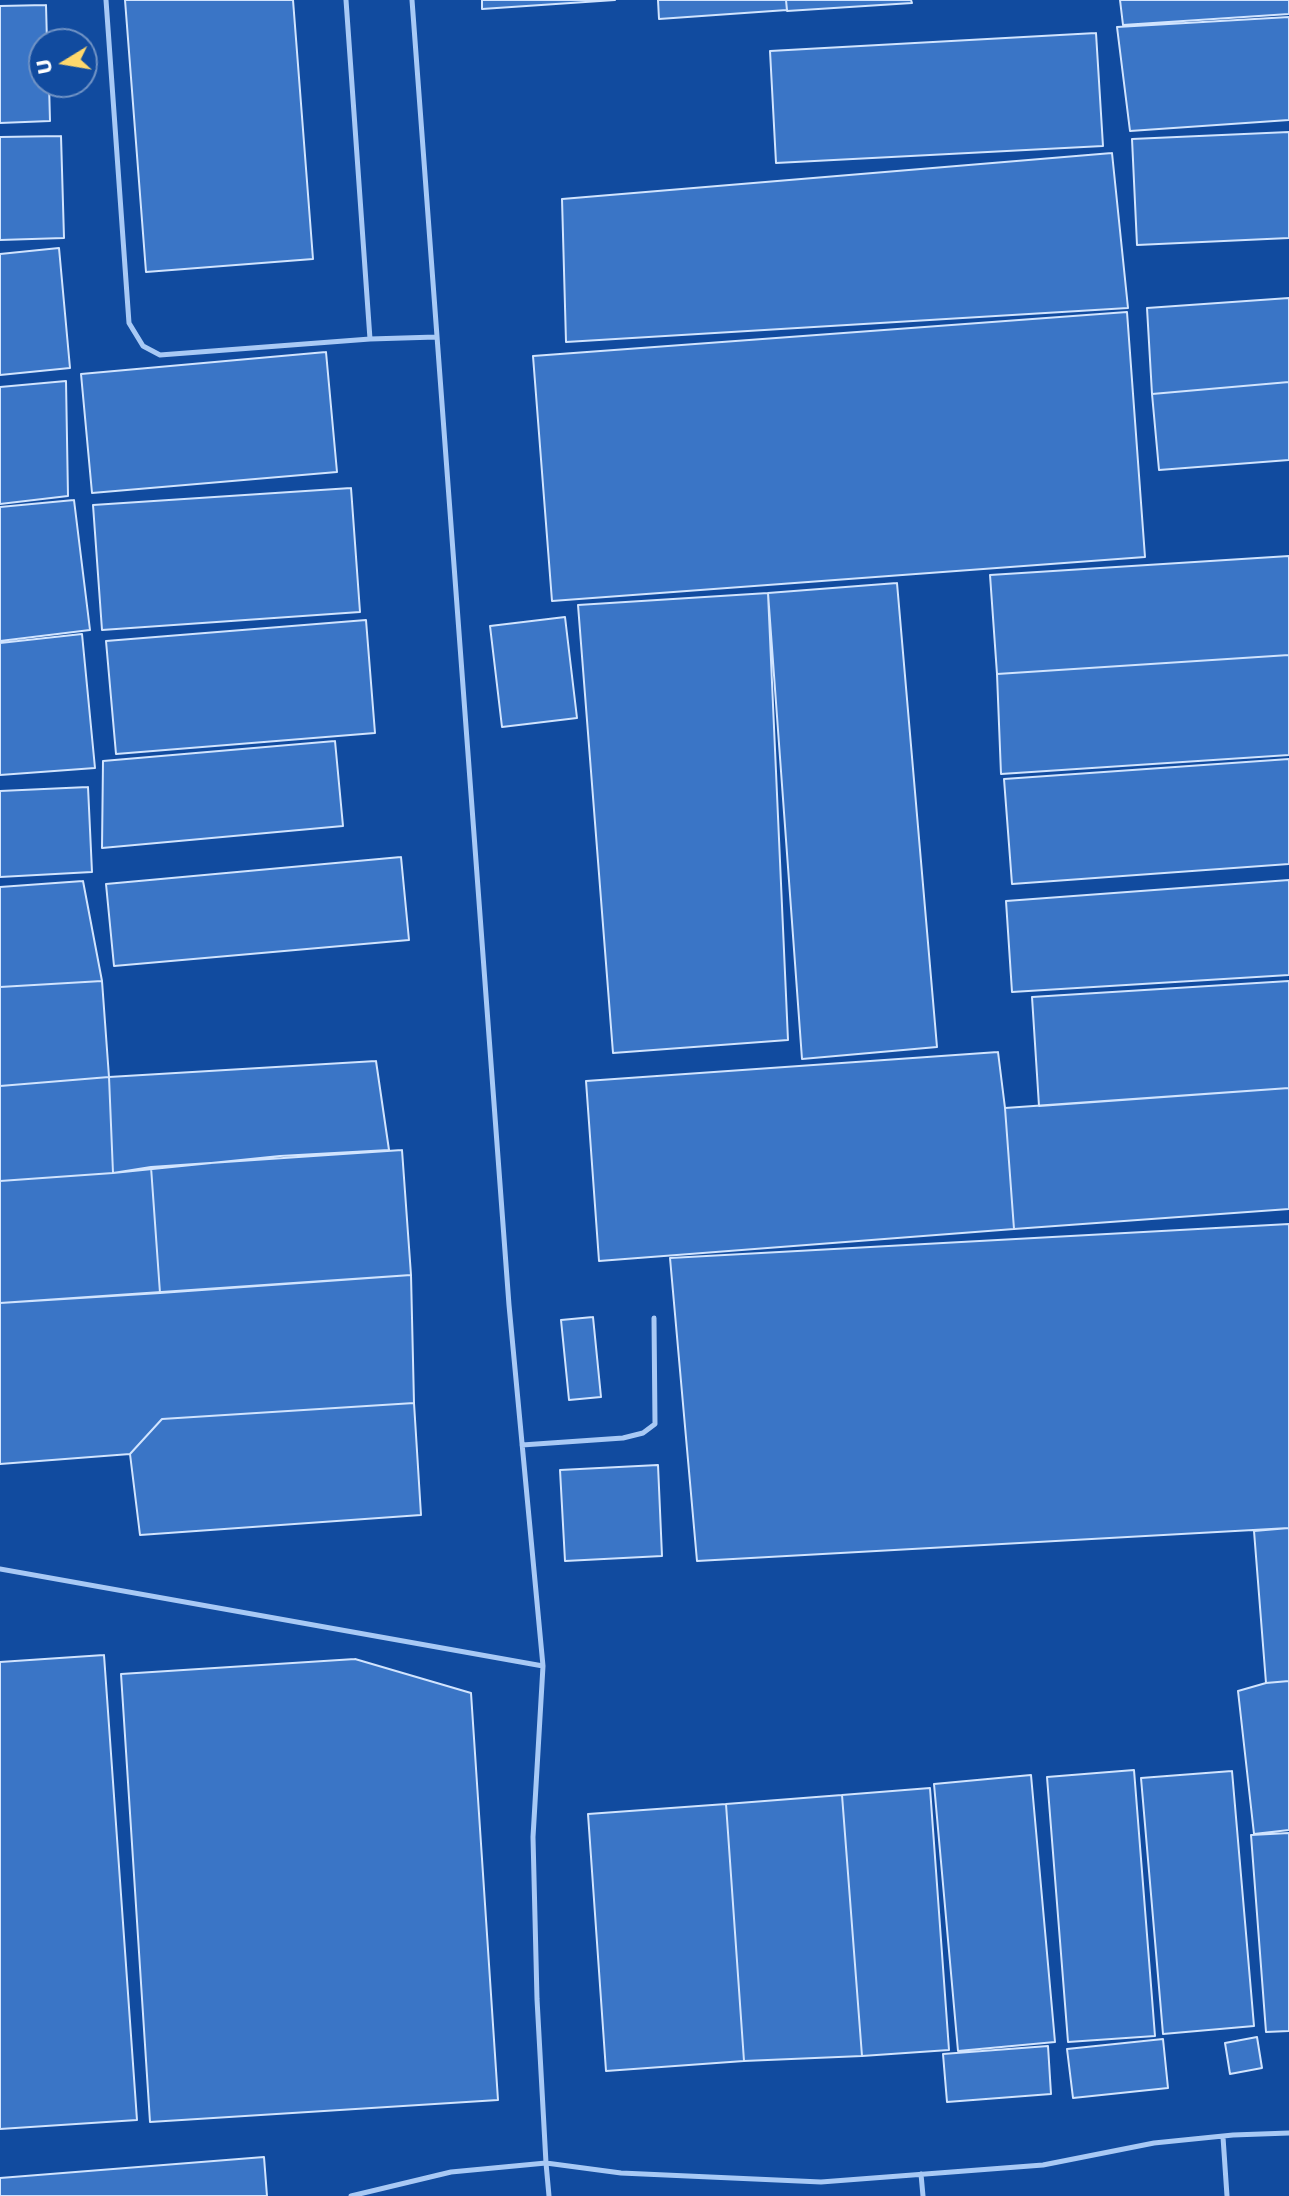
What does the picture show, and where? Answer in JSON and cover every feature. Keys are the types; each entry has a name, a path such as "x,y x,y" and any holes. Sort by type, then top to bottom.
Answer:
{"lane":[{"path":"106,0 130,323 143,346 160,355 370,339 436,337"},
{"path":"346,0 370,339"},
{"path":"412,0 509,1305 543,1666 533,1837 537,1999 549,2196"},
{"path":"522,1445 623,1438 643,1433 655,1424 654,1318"},
{"path":"0,1569 543,1666"},
{"path":"351,2196 451,2172 546,2163 621,2173 821,2182 1043,2165 1154,2143 1289,2133"},
{"path":"1223,2137 1227,2196"},
{"path":"921,2174 923,2196"}],"building":[{"path":"125,0 293,0 313,259 146,272"},
{"path":"482,0 615,0 482,9"},
{"path":"658,0 786,0 787,10 659,19"},
{"path":"786,0 911,0 912,3 787,11"},
{"path":"1120,0 1289,0 1289,14 1123,25"},
{"path":"46,5 47,28 28,28 28,98 49,98 50,121 0,123 0,6"},
{"path":"1289,17 1289,120 1130,131 1117,27"},
{"path":"1096,33 1103,146 776,163 770,51"},
{"path":"1289,132 1289,238 1137,245 1132,139"},
{"path":"61,136 64,238 0,240 0,137"},
{"path":"1112,153 1128,308 566,342 562,199"},
{"path":"59,248 70,368 0,375 0,254"},
{"path":"1289,298 1289,382 1152,394 1147,308"},
{"path":"1127,312 1145,557 552,601 533,356"},
{"path":"326,352 337,472 92,493 81,374"},
{"path":"66,381 68,496 0,504 0,387"},
{"path":"1289,382 1289,460 1159,470 1152,394"},
{"path":"351,488 360,612 102,630 93,505"},
{"path":"74,500 90,630 0,641 0,507"},
{"path":"1289,556 1289,655 997,674 990,575"},
{"path":"897,583 937,1047 802,1059 768,593"},
{"path":"768,593 788,1040 613,1053 578,605"},
{"path":"565,617 577,718 502,727 490,626"},
{"path":"366,620 375,733 116,754 106,641"},
{"path":"82,634 95,768 0,775 0,643"},
{"path":"1289,655 1289,755 1001,774 997,674"},
{"path":"335,741 343,826 102,848 103,761"},
{"path":"1289,759 1289,864 1012,884 1004,779"},
{"path":"88,787 92,872 0,877 0,791"},
{"path":"401,857 409,940 114,966 106,884"},
{"path":"1289,880 1289,975 1012,992 1006,901"},
{"path":"83,881 102,981 0,987 0,887"},
{"path":"102,981 109,1077 0,1086 0,987"},
{"path":"1289,981 1289,1088 1039,1106 1032,997"},
{"path":"998,1052 1014,1229 599,1261 586,1081"},
{"path":"376,1061 389,1150 280,1156 113,1173 109,1077"},
{"path":"109,1077 113,1173 0,1181 0,1086"},
{"path":"1289,1088 1289,1209 1014,1229 1005,1108"},
{"path":"402,1150 411,1275 160,1293 151,1167"},
{"path":"151,1167 160,1293 0,1303 0,1181 113,1173"},
{"path":"1289,1224 1289,1528 697,1561 670,1258"},
{"path":"411,1275 414,1403 162,1419 130,1454 0,1464 0,1303"},
{"path":"593,1317 601,1397 569,1400 561,1320"},
{"path":"414,1403 421,1515 140,1535 130,1454 162,1419"},
{"path":"658,1465 662,1556 565,1561 560,1470"},
{"path":"1289,1528 1289,1681 1266,1683 1254,1531"},
{"path":"104,1655 137,2120 0,2129 0,1662"},
{"path":"355,1659 471,1693 498,2100 150,2122 121,1674"},
{"path":"1289,1681 1289,1830 1254,1834 1238,1691 1266,1683"},
{"path":"1134,1770 1155,2036 1068,2042 1047,1777"},
{"path":"1232,1771 1254,2026 1163,2034 1141,1778"},
{"path":"1031,1775 1055,2042 958,2051 934,1784"},
{"path":"930,1788 949,2050 862,2056 842,1795"},
{"path":"842,1795 862,2056 744,2061 726,1804"},
{"path":"726,1804 744,2061 606,2071 588,1814"},
{"path":"1289,1833 1289,2031 1266,2032 1251,1835"},
{"path":"1257,2037 1262,2068 1230,2074 1225,2043"},
{"path":"1163,2039 1168,2088 1073,2098 1067,2049"},
{"path":"1048,2046 1051,2094 947,2102 943,2054"},
{"path":"264,2157 267,2196 0,2196 0,2178"}]}
